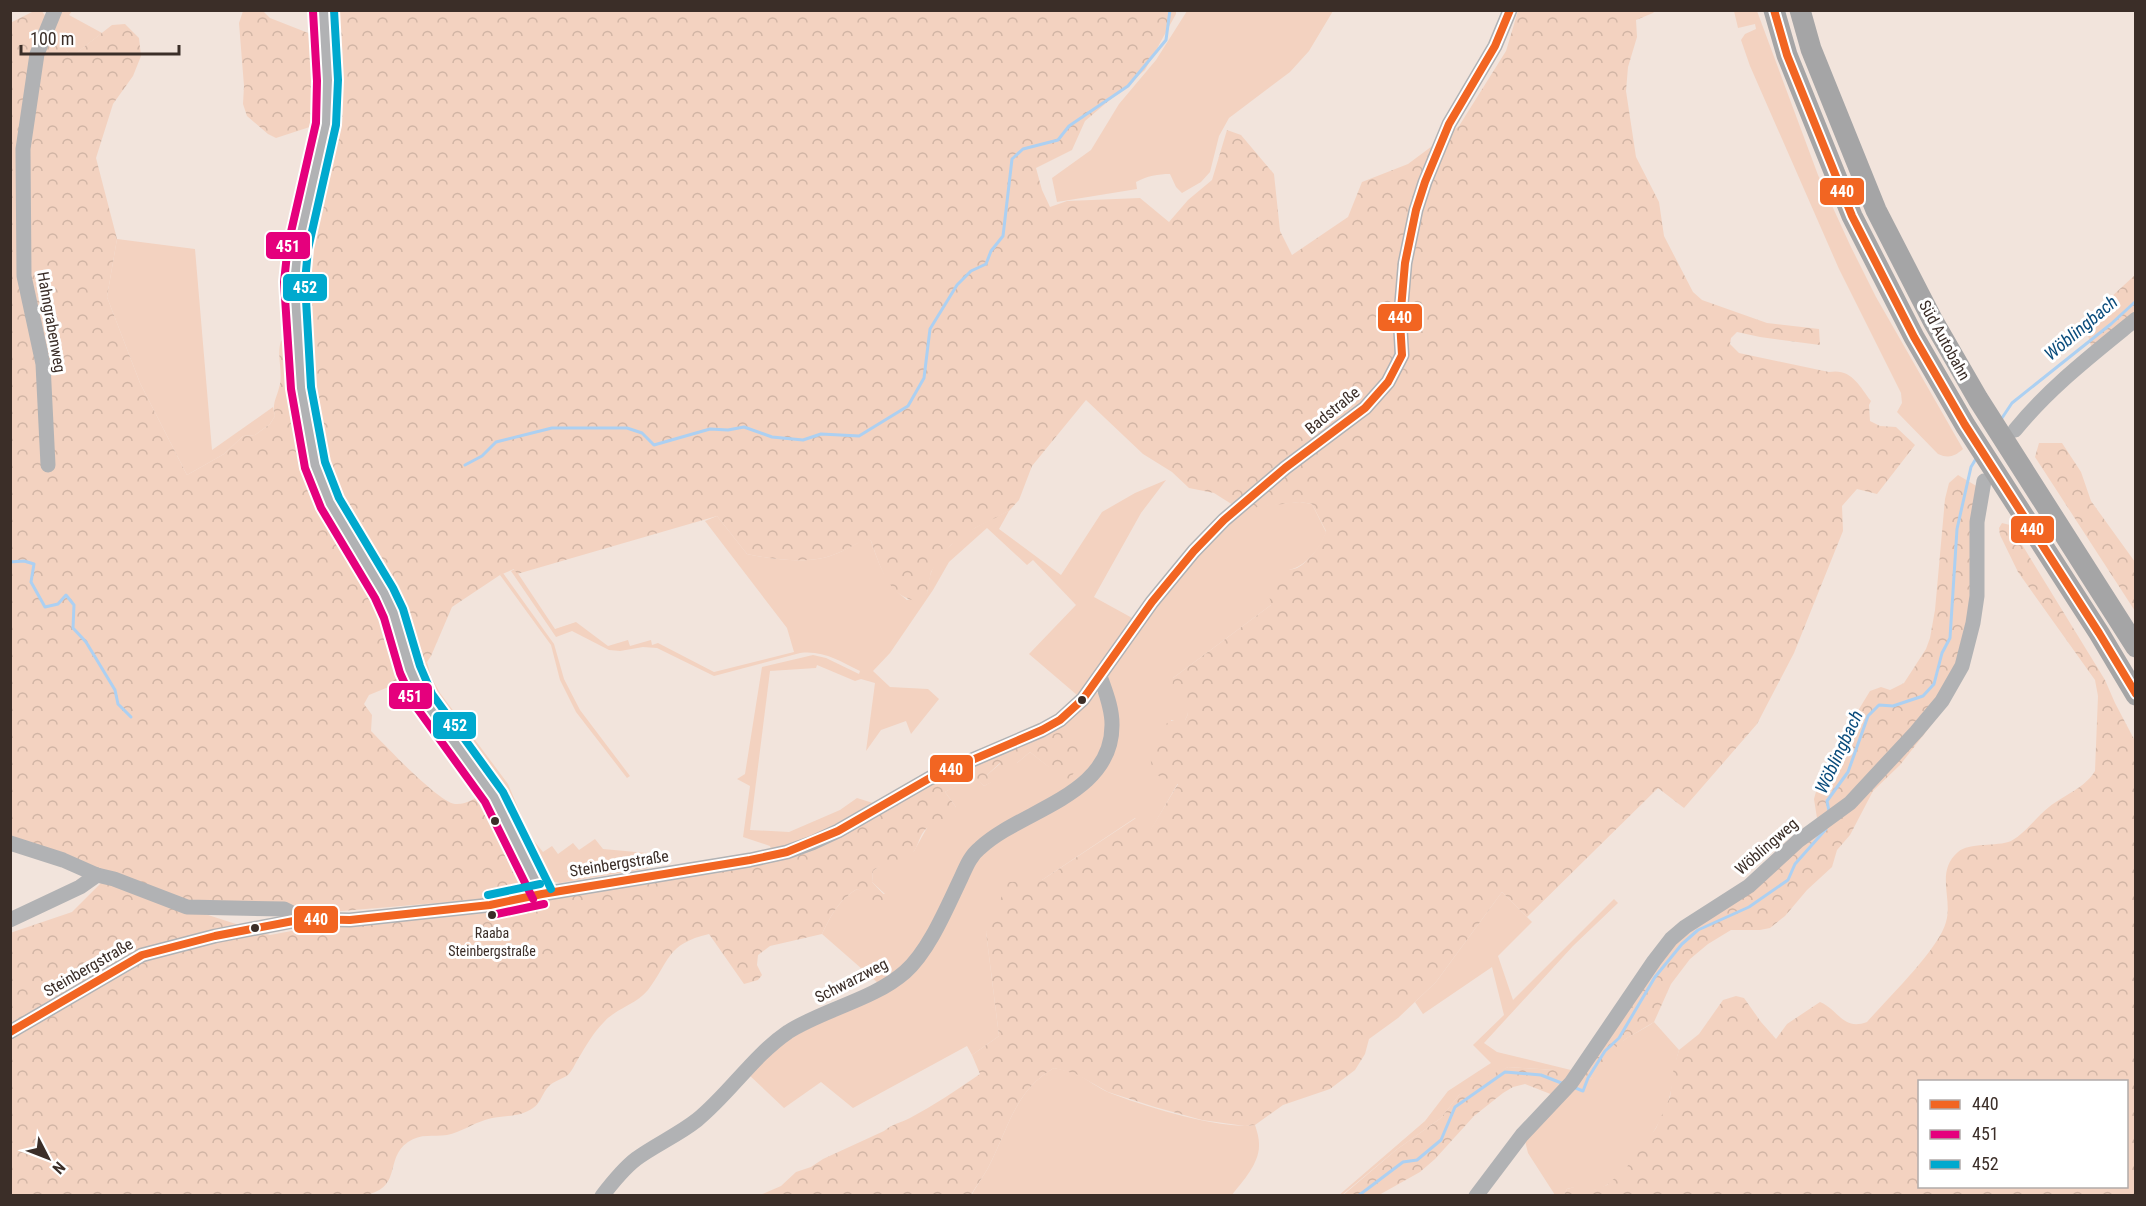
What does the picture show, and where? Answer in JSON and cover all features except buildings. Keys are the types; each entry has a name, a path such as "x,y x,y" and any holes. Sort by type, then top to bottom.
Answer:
{"highway":[{"name":"Süd Autobahn","path":"1774,10 1787,55 1852,216 1914,337 1965,425 2099,633 2136,695"},
{"name":"Süd Autobahn","path":"1800,10 1811,49 1876,210 1933,321 1978,399 2136,647"}],"street":[{"name":"Hahngrabenweg","path":"48,465 43,364 24,276 23,149 37,54 56,10"},
{"path":"323,10 328,81 326,124 319,164 298,248 294,282 301,388 315,465 330,503 384,593 393,614 410,670 423,699 494,797 542,894"},
{"name":"Badstraße","path":"1100,676 1166,584 1212,531 1285,468 1365,408 1388,382 1402,355 1400,321 1405,262 1410,233 1422,191 1449,124 1495,46 1510,10"},
{"path":"2015,430 2036,404 2136,319"},
{"name":"Wöblingweg","path":"1476,1196 1522,1135 1571,1083 1671,939 1685,927 1749,886 1798,841 1850,802 1942,701 1962,666 1973,623 1977,596 1977,522 1984,481"},
{"name":"Steinbergstraße","path":"10,1032 142,955 215,936 304,919 350,920 490,905 787,852 812,843 930,778 1051,725 1076,706 1100,676"},
{"name":"Schwarzweg","path":"602,1196 636,1159 701,1116 780,1038 806,1023 865,996 904,972 922,950 968,863 979,848 1070,794 1094,773 1110,740 1112,724 1110,708 1100,676"},
{"path":"10,843 63,860 97,875 114,879 187,907 284,909 304,919"},
{"path":"10,920 80,887 97,875"}],"green space":[{"path":"42,11 71,57 112,25 125,24 139,38 141,56 133,76 113,104 96,158 117,239 107,297 140,383 187,475 224,454 243,436 255,435 270,424 275,416 274,405 281,376 279,353 281,341 292,336 301,424 380,595 406,672 391,686 369,695 364,704 372,715 371,731 412,772 447,801 455,804 463,803 484,792 542,894 307,914 188,901 11,837 10,23 32,12"},
{"path":"58,11 72,11 69,15 102,33 71,57 52,27"},
{"path":"243,11 263,11 270,18 321,38 322,123 276,138 247,116 243,104 244,86 239,23"},
{"path":"327,11 1176,11 1145,70 1085,121 1072,150 1036,168 1050,207 1067,201 1140,198 1169,222 1188,200 1212,180 1227,130 1241,135 1274,174 1280,231 1292,255 1348,217 1362,182 1408,164 1459,126 1506,51 1518,11 1655,11 1636,20 1637,37 1628,67 1626,91 1636,157 1659,202 1664,236 1693,292 1702,300 1767,323 1819,329 1820,345 1737,332 1731,338 1730,344 1739,353 1849,375 1871,401 1870,421 1880,426 1896,427 1915,445 1877,494 1857,489 1842,506 1843,531 1794,653 1757,724 1684,808 1658,788 1527,917 1502,892 1436,982 1398,1018 1369,1039 1365,1054 1355,1070 1330,1089 1283,1105 1255,1125 1245,1126 1202,1120 1155,1107 1108,1092 1076,1074 1054,1068 1040,1077 1021,1100 988,1168 971,1195 760,1195 781,1186 796,1172 811,1167 823,1159 910,1118 980,1074 972,1055 999,1036 986,932 1008,882 1042,880 1136,818 1151,829 1178,784 1168,783 1161,778 1153,769 1151,761 1152,748 1162,728 1173,720 1185,720 1188,714 1172,690 1173,678 1271,605 1268,590 1276,577 1306,562 1318,547 1326,531 1312,504 1300,502 1250,508 1233,505 1214,493 1189,488 1172,472 1143,454 1086,400 1032,466 1019,500 1009,511 975,528 951,545 939,559 931,572 927,593 920,602 909,599 893,588 882,571 871,541 867,539 829,557 795,560 766,557 747,554 717,516 517,574 514,569 500,575 452,607 431,656 427,662 414,669 334,501 310,423 299,266 322,164"},
{"path":"1187,11 1333,11 1309,51 1290,72 1229,118 1219,136 1210,172 1201,182 1182,193 1176,187 1170,174 1157,175 1136,182 1137,189 1057,202 1052,178 1091,150 1119,104 1156,60"},
{"path":"1734,11 1757,11 1818,175 1876,297 1963,449 1954,455 1938,454 1897,412 1902,403 1901,393 1839,269 1750,66 1741,40 1745,34 1756,29 1755,24 1738,28"},
{"path":"322,123 292,336 286,337 286,247 290,227 287,222 316,125"},
{"path":"117,239 195,249 212,450 273,407 275,416 270,424 255,435 243,436 224,454 187,475 140,383 107,297"},
{"path":"2135,275 2135,313 2092,349 2084,322"},
{"path":"2039,443 2062,443 2081,472 2091,501 2135,562 2135,611 2035,457"},
{"path":"1958,475 1978,487 1969,622 1940,714 1900,765 1873,791 1850,835 1837,850 1832,867 1807,890 1785,916 1770,928 1731,930 1708,944 1690,959 1671,984 1654,1022 1624,1040 1614,1049 1599,1073 1591,1079 1581,1075 1668,950 1819,831 1814,799 1817,788 1840,758 1850,724 1870,691 1881,687 1890,690 1904,683 1926,649 1935,610 1945,499 1949,483"},
{"path":"1166,480 1141,513 1094,597 1134,619 1077,695 1029,654 1076,605 1033,560 1027,565 987,528 949,562 933,590 890,653 873,671 890,687 928,689 939,699 911,734 906,721 881,730 866,751 875,683 861,679 855,681 817,665 816,668 770,671 750,830 789,832 840,810 857,798 873,803 809,839 771,850 770,846 743,837 750,786 737,779 745,774 762,667 813,655 826,658 859,674 860,671 831,657 816,653 800,653 714,676 657,648 609,650 572,631 556,637 511,571 515,569 555,629 576,622 608,646 628,640 630,646 651,640 652,645 658,643 714,672 794,652 787,628 705,521 717,516 747,554 775,559 804,560 829,557 867,538 871,541 888,581 907,600 927,593 929,579 938,559 955,542 976,527 1009,511 999,529 1061,575 1102,512 1135,493"},
{"path":"1300,502 1312,504 1326,532 1317,550 1301,565 1289,570 1271,605 1173,678 1188,714 1185,720 1171,720 1178,783 1151,830 1135,818 1042,880 986,932 999,1036 972,1055 967,1046 853,1108 821,1082 784,1108 747,1073 770,1050 906,974 970,864 1106,758 1105,679 1169,587 1247,507"},
{"path":"2002,523 2010,525 2105,680 2135,741 2135,1195 1564,1195 1567,1189 1578,1186 1593,1190 1607,1185 1626,1168 1656,1128 1670,1097 1674,1066 1679,1050 1699,1034 1723,1000 1736,996 1744,998 1776,1039 1787,1024 1820,1002 1847,1022 1859,1024 1867,1022 1934,946 1941,933 1948,913 1947,868 1958,852 1969,847 2011,841 2049,807 2086,782 2095,771 2098,696 2095,680 2018,572 2000,535 1999,528"},
{"path":"503,573 554,644 564,679 580,710 630,776 627,778 576,712 560,680 551,645 500,575"},
{"path":"427,662 431,677 440,693 508,784 530,836 543,852 552,846 558,854 573,843 579,850 595,839 603,849 647,853 649,868 560,883 541,875 444,723 414,669"},
{"path":"1095,692 1100,694 1108,725 1100,755 1082,781 987,837 909,961 878,983 822,934 840,903 857,889 885,894 872,882 873,871 883,863 897,862 914,851 928,826 939,821 956,807 945,792 973,775 984,786 991,782 987,775 1001,763 1017,763 1030,752 1049,767 1043,737"},
{"path":"1071,729 1082,742 1084,754 1079,766 1069,779 1061,777 1030,752 1017,763 1015,770 1006,772 1000,763 987,775 992,782 984,786 973,776 945,792 956,807 953,820 930,826 924,831 916,849 904,860 883,865 873,871 872,882 890,901 886,906 878,904 857,889 840,903 822,934 770,946 758,955 757,965 762,975 758,980 744,984 709,934 684,943 671,955 643,995 614,1013 600,1026 568,1075 549,1086 536,1106 516,1115 485,1120 452,1134 422,1136 413,1139 401,1149 385,1186 377,1191 366,1195 11,1195 10,933 72,912 103,881 270,935 350,920 751,865 932,782 1043,737"},
{"path":"1502,892 1532,922 1498,956 1513,1000 1614,899 1618,903 1573,946 1484,1043 1497,1052 1575,1071 1566,1082 1554,1070 1508,1067 1459,1095 1441,1118 1338,1196 1425,1121 1448,1091 1491,1063 1473,1045 1504,1015 1492,967 1423,1014 1415,1002 1436,982"},
{"path":"1654,1022 1679,1050 1670,1095 1651,1136 1629,1165 1617,1178 1605,1186 1594,1190 1572,1188 1567,1189 1564,1195 1555,1195 1528,1153 1524,1137 1581,1075 1591,1079 1614,1048"},
{"path":"1508,1067 1554,1070 1560,1073 1566,1082 1553,1095 1525,1084 1513,1087 1474,1116 1420,1172 1379,1195 1342,1196 1396,1150 1441,1118 1459,1095 1482,1079"},
{"path":"1054,1068 1077,1074 1110,1093 1161,1110 1223,1124 1255,1125 1259,1151 1254,1165 1232,1195 971,1196 988,1168 1021,1100 1040,1077"}],"waterway":[{"path":"465,465 482,456 496,442 552,428 627,428 642,433 654,445 710,429 728,430 744,427 772,437 803,440 821,434 859,436 908,406 924,378 930,329 957,285 971,271 986,264 991,251 1003,236 1012,159 1023,149 1058,140 1069,126 1128,86 1166,40 1170,10"},
{"name":"Wöblingbach","path":"2000,421 2012,403 2111,324 2136,301"},
{"name":"Wöblingbach","path":"1829,811 1827,801 1848,772 1868,716 1879,705 1893,706 1923,696 1934,684 1942,653 1950,638 1957,529 1971,467 1977,457"},
{"path":"10,562 24,561 34,564 31,582 45,607 58,604 66,595 74,605 73,628 86,642 115,690 118,704 131,717"},
{"name":"Wöblingbach","path":"1573,1087 1583,1091 1588,1078 1605,1051 1619,1038 1655,977 1682,944 1698,930 1749,907 1788,880 1795,864 1826,829"},
{"name":"Wöblingbach","path":"1358,1196 1403,1162 1417,1160 1441,1140 1455,1107 1505,1072 1541,1075 1564,1084"}],"transit line":[{"name":"452","path":"334,10 338,80 336,125 308,249 305,282 311,387 325,462 339,498 393,588 403,609 420,666 432,694 503,792 551,889"},
{"name":"440","path":"10,1032 142,955 215,936 304,919 350,920 490,905 787,852 838,831 930,778 1060,720 1083,699 1152,602 1194,551 1224,520 1285,468 1365,408 1388,382 1402,355 1400,321 1405,263 1416,210 1425,182 1449,124 1495,46 1510,10"},
{"name":"440","path":"1774,10 1787,55 1852,216 1914,337 1965,425 2136,694"},
{"name":"451","path":"313,11 317,81 316,123 288,245 284,282 291,389 305,468 321,508 375,598 384,618 400,673 414,704 485,802 533,899"},
{"name":"452","path":"488,895 540,884"},
{"name":"451","path":"492,915 544,904"}],"place":[{"name":"Raaba Steinbergstraße","path":"492,915"}]}
